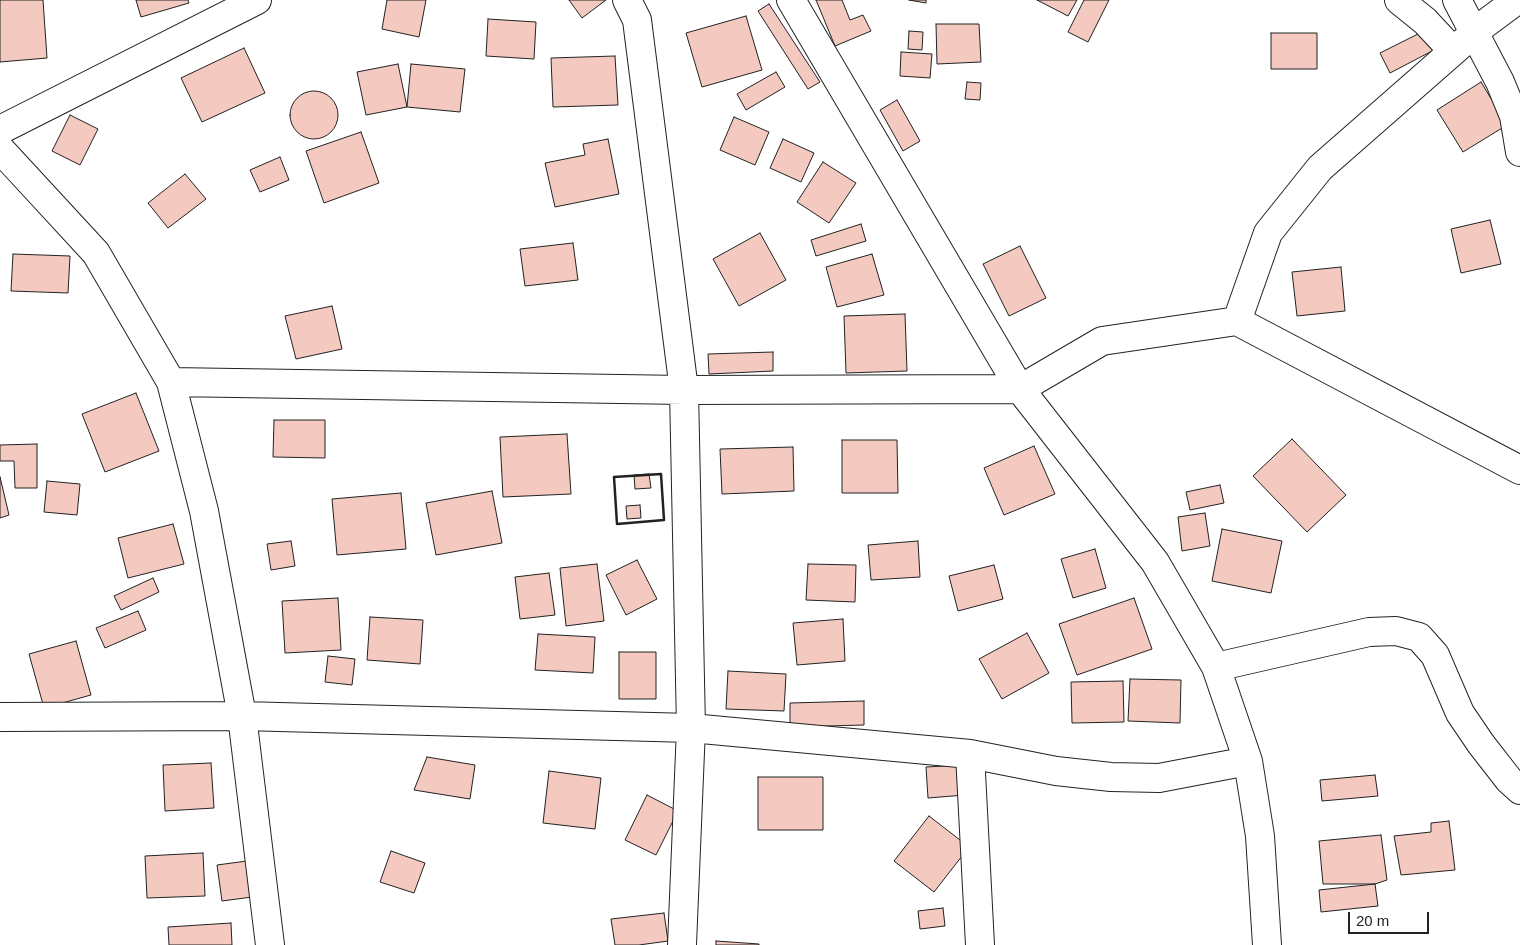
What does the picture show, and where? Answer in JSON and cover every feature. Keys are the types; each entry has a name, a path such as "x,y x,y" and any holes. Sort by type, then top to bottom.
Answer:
{"street":[{"path":"0,130 257,0"},
{"path":"627,0 637,20 684,390 691,728 682,945"},
{"path":"791,0 1020,389 1155,562 1216,667 1248,761 1260,836 1267,945"},
{"path":"1399,0 1425,21 1453,51"},
{"path":"1457,0 1500,82 1514,116 1520,152"},
{"path":"1237,321 1268,233 1320,168 1474,33 1517,0"},
{"path":"0,149 96,254 170,382 204,511 242,716 270,945"},
{"path":"170,382 684,390 1020,389 1102,341 1237,321 1520,470"},
{"path":"1216,667 1369,632 1396,631 1419,637 1435,655 1460,713 1509,780 1520,790"},
{"path":"0,717 242,716 691,728 970,754 1056,771 1111,777 1159,778 1248,761"},
{"path":"970,754 980,945"}],"building":[{"path":"0,0 43,0 47,58 0,62"},
{"path":"136,0 188,0 189,3 141,17"},
{"path":"387,0 426,0 419,37 382,29"},
{"path":"569,0 606,0 582,18"},
{"path":"816,0 842,0 850,20 863,15 871,31 835,46"},
{"path":"909,0 926,0 926,3"},
{"path":"1037,0 1077,0 1068,16"},
{"path":"1084,0 1109,0 1088,42 1068,32"},
{"path":"769,4 820,82 808,89 758,11"},
{"path":"746,16 762,70 702,87 686,33"},
{"path":"488,19 536,22 534,59 486,56"},
{"path":"936,24 979,24 981,62 937,64"},
{"path":"909,31 923,32 922,50 908,49"},
{"path":"1424,31 1434,50 1390,73 1380,53"},
{"path":"1271,33 1317,33 1317,69 1271,69"},
{"path":"244,48 265,93 202,122 181,78"},
{"path":"901,52 932,54 930,78 900,76"},
{"path":"615,56 618,105 553,107 551,58"},
{"path":"398,64 407,107 366,115 357,72"},
{"path":"411,64 465,69 460,112 407,107"},
{"path":"776,72 785,87 746,110 737,94"},
{"path":"967,82 981,83 980,100 965,99"},
{"path":"1481,82 1507,125 1463,152 1437,110"},
{"path":"309,91 319,91 328,95 334,101 337,106 337,124 328,135 319,139 309,139 300,135 294,129 290,120 290,110 294,101 300,95"},
{"path":"897,100 920,141 903,151 880,110"},
{"path":"70,115 98,129 80,165 52,151"},
{"path":"734,117 769,132 755,165 720,150"},
{"path":"361,132 379,183 324,203 306,151"},
{"path":"608,139 619,194 555,207 545,163 585,155 583,144"},
{"path":"783,139 814,153 801,182 770,168"},
{"path":"280,157 289,180 260,192 250,170"},
{"path":"823,162 856,183 829,223 797,202"},
{"path":"185,174 206,199 168,228 148,203"},
{"path":"1490,220 1501,264 1461,273 1451,229"},
{"path":"861,224 866,241 816,256 811,240"},
{"path":"760,233 786,280 739,306 713,259"},
{"path":"573,243 578,280 525,286 520,249"},
{"path":"1020,246 1046,298 1009,316 983,264"},
{"path":"13,254 70,256 68,293 11,291"},
{"path":"872,254 884,295 837,307 826,267"},
{"path":"1341,267 1345,311 1297,316 1292,272"},
{"path":"332,306 342,349 296,359 285,316"},
{"path":"905,314 907,371 846,373 844,316"},
{"path":"773,352 773,371 709,374 708,354"},
{"path":"136,393 159,451 105,472 82,414"},
{"path":"274,420 325,420 325,458 273,457"},
{"path":"567,434 571,494 503,497 500,437"},
{"path":"1292,439 1346,495 1307,532 1253,476"},
{"path":"842,440 897,440 898,493 842,493"},
{"path":"37,444 37,488 15,488 14,461 0,461 0,445"},
{"path":"1034,446 1055,494 1004,515 984,468"},
{"path":"793,447 794,491 722,494 720,449"},
{"path":"649,474 651,488 635,489 634,475"},
{"path":"0,477 9,515 0,518"},
{"path":"47,481 80,484 77,515 44,512"},
{"path":"1220,485 1224,503 1190,510 1186,492"},
{"path":"492,491 502,543 436,555 426,503"},
{"path":"401,493 406,549 337,555 332,499"},
{"path":"640,505 641,518 627,519 626,506"},
{"path":"1205,513 1210,546 1182,551 1178,517"},
{"path":"173,524 184,564 128,578 118,538"},
{"path":"1222,529 1282,541 1271,593 1212,581"},
{"path":"291,541 295,566 271,570 267,544"},
{"path":"918,541 920,577 871,580 868,545"},
{"path":"1095,549 1106,588 1073,598 1061,559"},
{"path":"637,560 657,599 626,615 606,575"},
{"path":"597,564 604,621 566,626 560,568"},
{"path":"808,564 856,565 855,602 806,600"},
{"path":"994,565 1003,599 958,611 949,576"},
{"path":"549,573 555,615 520,619 515,577"},
{"path":"153,578 159,592 121,610 114,596"},
{"path":"338,598 341,650 285,653 282,601"},
{"path":"1134,598 1152,649 1077,675 1059,624"},
{"path":"138,611 146,630 105,648 96,628"},
{"path":"370,617 423,620 420,664 367,660"},
{"path":"843,619 845,661 797,665 793,623"},
{"path":"1027,633 1049,673 1002,699 979,659"},
{"path":"538,634 595,637 593,673 535,670"},
{"path":"76,641 91,695 44,708 29,654"},
{"path":"619,652 656,652 656,699 619,699"},
{"path":"328,656 355,659 352,685 325,682"},
{"path":"728,671 786,674 784,711 726,709"},
{"path":"1130,679 1181,680 1180,723 1128,721"},
{"path":"1123,681 1124,722 1072,723 1071,682"},
{"path":"864,701 864,725 790,727 790,703"},
{"path":"427,757 475,765 470,799 414,790"},
{"path":"211,763 214,808 165,811 163,765"},
{"path":"963,765 965,795 928,798 926,767"},
{"path":"549,771 601,778 595,829 543,823"},
{"path":"1375,775 1378,796 1322,801 1320,780"},
{"path":"758,777 823,777 823,830 758,830"},
{"path":"647,795 678,811 656,855 625,840"},
{"path":"929,816 969,847 934,892 894,861"},
{"path":"1449,821 1455,870 1401,875 1394,836 1431,832 1431,823"},
{"path":"1381,835 1387,880 1375,884 1323,884 1319,841"},
{"path":"391,851 425,863 414,893 380,882"},
{"path":"203,853 205,896 147,898 145,856"},
{"path":"247,861 252,897 222,901 217,865"},
{"path":"1375,884 1378,906 1321,912 1319,890"},
{"path":"943,908 945,926 920,929 918,911"},
{"path":"664,913 668,941 639,945 615,945 611,919"},
{"path":"231,923 232,945 169,945 168,927"},
{"path":"716,941 759,944 759,945 716,945"}],"wall":[{"path":"661,474 664,520 617,524 614,477 661,474"}]}
